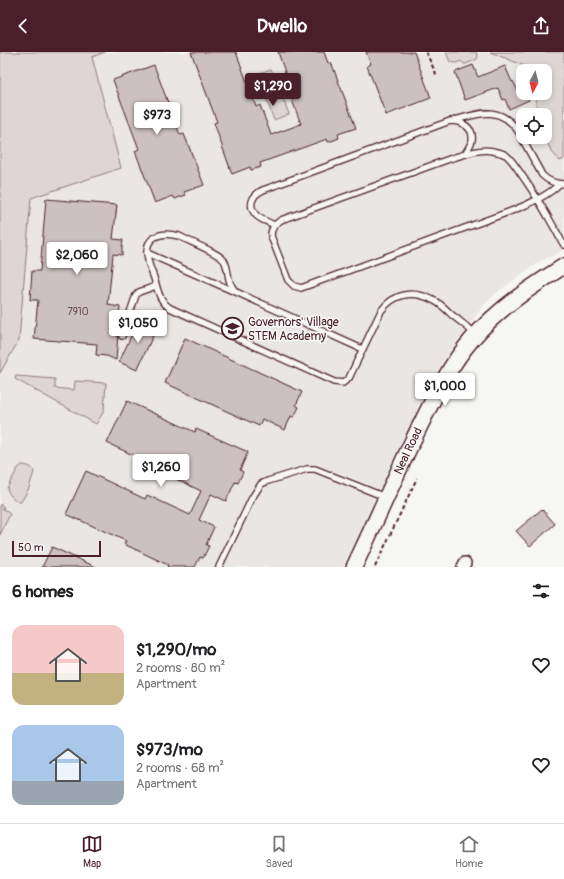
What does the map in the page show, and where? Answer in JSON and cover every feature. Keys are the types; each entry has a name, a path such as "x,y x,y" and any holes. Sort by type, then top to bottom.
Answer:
{"street":[{"name":"Neal Road","path":"354,567 418,431 442,383 457,358 492,318 530,289 564,266"}],"lane":[{"path":"274,225 261,219 254,211 252,205 253,198 259,192 450,121 476,114 495,114 505,118 514,125 542,175 550,181 561,184"},
{"path":"450,121 462,123 471,131 472,140 465,154"},
{"path":"561,184 553,190 538,198 514,210 301,288 291,284 285,276 271,236 274,225 281,220 452,158 484,150 503,154 510,159 533,190 538,198 564,245"},
{"path":"241,295 236,292 230,284 225,262 219,256 178,236 166,234 156,236 149,243 147,252 148,260 156,286 163,302 170,308 334,382 343,383 349,378 385,305 394,299 405,295 420,295 434,300 442,305 476,335"},
{"path":"147,252 362,349"},
{"path":"122,336 136,295 139,292 156,286"},
{"path":"219,567 252,498 261,484 268,481 307,469 315,469 386,498"}],"path":[{"path":"426,52 437,76"},
{"path":"375,567 417,478"}],"shaded area":[{"name":"Governors' Village STEM Academy","path":"0,52 564,52 564,250 541,261 495,294 483,306 439,368 425,393 343,567 0,567"},
{"path":"0,52 105,52 92,57 121,168 31,198 19,340 0,373"},
{"path":"446,52 476,52 478,57 477,59 466,64 461,61 456,63 450,62"},
{"path":"490,52 564,52 564,159 560,161 552,152 548,144 552,144 552,108 536,108 536,100 552,100 552,64 520,64"},
{"path":"271,69 289,114 274,120 257,74"},
{"path":"16,376 55,379 55,388 74,390 75,381 106,383 104,411 96,424 15,379"},
{"path":"22,465 30,467 34,472 29,488 21,502 19,502 11,496 7,488 18,468"},
{"path":"0,504 4,507 2,508 10,514 0,535"}],"building":[{"path":"191,52 236,52 256,107 260,105 271,135 301,124 284,79 287,78 278,52 324,52 328,63 331,62 356,128 338,134 339,138 334,140 328,142 327,139 260,163 261,167 251,170 250,167 232,174 214,123 217,122"},
{"path":"366,52 414,52 431,98 386,115 367,66 371,64"},
{"path":"154,65 180,135 184,134 204,185 184,192 186,195 175,199 173,196 155,203 135,151 139,149 113,80"},
{"path":"473,65 478,77 505,66 512,82 513,81 516,87 516,100 529,100 509,109 498,88 465,100 455,72"},
{"path":"46,199 117,205 113,239 123,240 122,255 113,254 108,305 120,307 116,360 107,356 96,355 97,344 34,339 38,300 30,300 32,271 40,271"},
{"path":"140,317 158,325 137,370 119,362"},
{"path":"185,338 302,392 296,405 299,407 294,417 291,416 285,430 262,419 259,426 165,383"},
{"path":"127,401 195,432 196,429 248,452 240,470 243,472 238,483 235,482 226,501 211,494 199,520 214,527 206,545 209,546 203,558 200,557 195,567 167,567 168,565 124,544 126,541 66,514 86,471 145,499 147,495 190,515 201,491 172,477 174,474 107,443"},
{"path":"542,509 555,524 530,546 516,531"},
{"path":"52,547 96,567 42,567"}],"place":[{"name":"Governors' Village STEM Academy","path":"233,329"}]}
